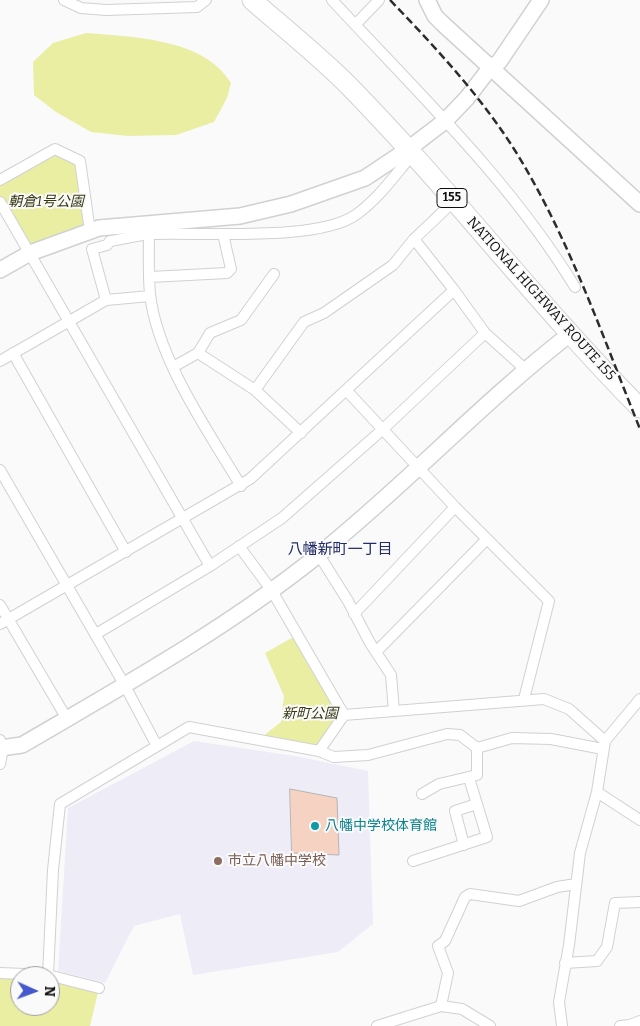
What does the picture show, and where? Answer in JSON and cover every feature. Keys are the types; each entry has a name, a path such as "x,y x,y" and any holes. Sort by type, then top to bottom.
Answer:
{"highway":[{"name":"NATIONAL HIGHWAY ROUTE 155","path":"252,0 348,85 454,201 570,334 640,408"}],"street":[{"path":"64,0 81,8 106,10 197,7 206,0"},
{"path":"332,0 445,121 508,192 551,249 575,288"},
{"path":"355,25 379,0"},
{"path":"427,0 435,16 495,65 640,193"},
{"path":"530,0 492,56 495,65 526,97 640,204"},
{"path":"0,270 30,253 99,228 223,234 283,232 329,227 357,214 385,187 410,153 467,98 495,65 541,0"},
{"path":"0,180 55,149 80,161 90,231"},
{"path":"106,300 92,249 149,230 240,216 292,204 365,178 410,153"},
{"path":"255,390 304,322 324,313 393,266 414,239 454,201"},
{"path":"0,202 210,566"},
{"path":"149,230 150,296 164,349 191,402 241,486"},
{"path":"150,277 227,273 230,269 223,234"},
{"path":"414,239 485,333 525,369"},
{"path":"172,367 198,353 210,332 241,320 274,274"},
{"path":"4,622 182,518 241,486 347,391 454,290"},
{"path":"0,361 106,300 150,296"},
{"path":"96,634 210,566 282,518 382,430 485,333"},
{"path":"0,764 1,746 22,745 202,638 272,591 319,555 419,468 525,369 570,334"},
{"path":"13,353 126,552"},
{"path":"198,353 255,390 301,433"},
{"path":"347,391 455,507 549,601 524,699"},
{"path":"0,470 66,586 96,634 158,746"},
{"path":"354,614 455,507"},
{"path":"376,652 487,539"},
{"path":"239,546 272,591 344,715"},
{"path":"319,555 391,675 394,711"},
{"path":"0,605 4,622 66,719"},
{"path":"344,715 524,699 544,699 569,709 604,745"},
{"path":"562,1026 559,1002 580,853 596,792 604,745 640,699"},
{"path":"319,751 344,715"},
{"path":"48,966 53,870 60,804 189,728 319,751 334,757 368,755 447,734 460,736 477,748"},
{"path":"477,748 512,738 552,739 604,745"},
{"path":"422,794 439,784 477,775 477,748"},
{"path":"413,861 487,837 469,778"},
{"path":"596,792 640,820"},
{"path":"464,845 455,811 477,804"},
{"path":"441,1006 448,973 438,946 445,941 465,897 470,894 518,901 557,887 576,884"},
{"path":"566,963 597,961 607,947 614,903 640,902"},
{"path":"60,979 99,988"},
{"path":"376,1026 441,1006 462,1009 490,1026"},
{"path":"468,1026 478,1020"},
{"path":"620,1026 630,1025 640,1020"}],"shaded area":[{"name":"市立八幡中学校","path":"194,741 295,756 368,771 373,924 338,952 193,975 180,914 134,926 105,983 60,972 60,966 58,966 68,808"}],"green space":[{"path":"86,33 125,36 166,43 186,48 204,57 219,68 231,83 227,98 214,122 176,135 128,136 91,132 56,112 34,95 33,62 53,43"},
{"name":"朝倉1号公園","path":"55,149 80,161 90,231 30,253 0,202 0,180"},
{"name":"新町公園","path":"297,635 344,715 319,751 258,740 281,722 284,696 265,653"},
{"path":"0,973 10,973 10,1016 60,1016 60,978 99,988 90,1026 0,1026"}],"building":[{"name":"八幡中学校体育館","path":"290,789 337,798 339,855 292,853"}],"railway":[{"path":"390,0 440,53 471,90 514,149 568,251 640,429"}],"place":[{"name":"八幡中学校体育館","path":"315,826"},
{"name":"市立八幡中学校","path":"218,861"}],"district":[{"name":"八幡新町一丁目","path":"340,550"}]}
